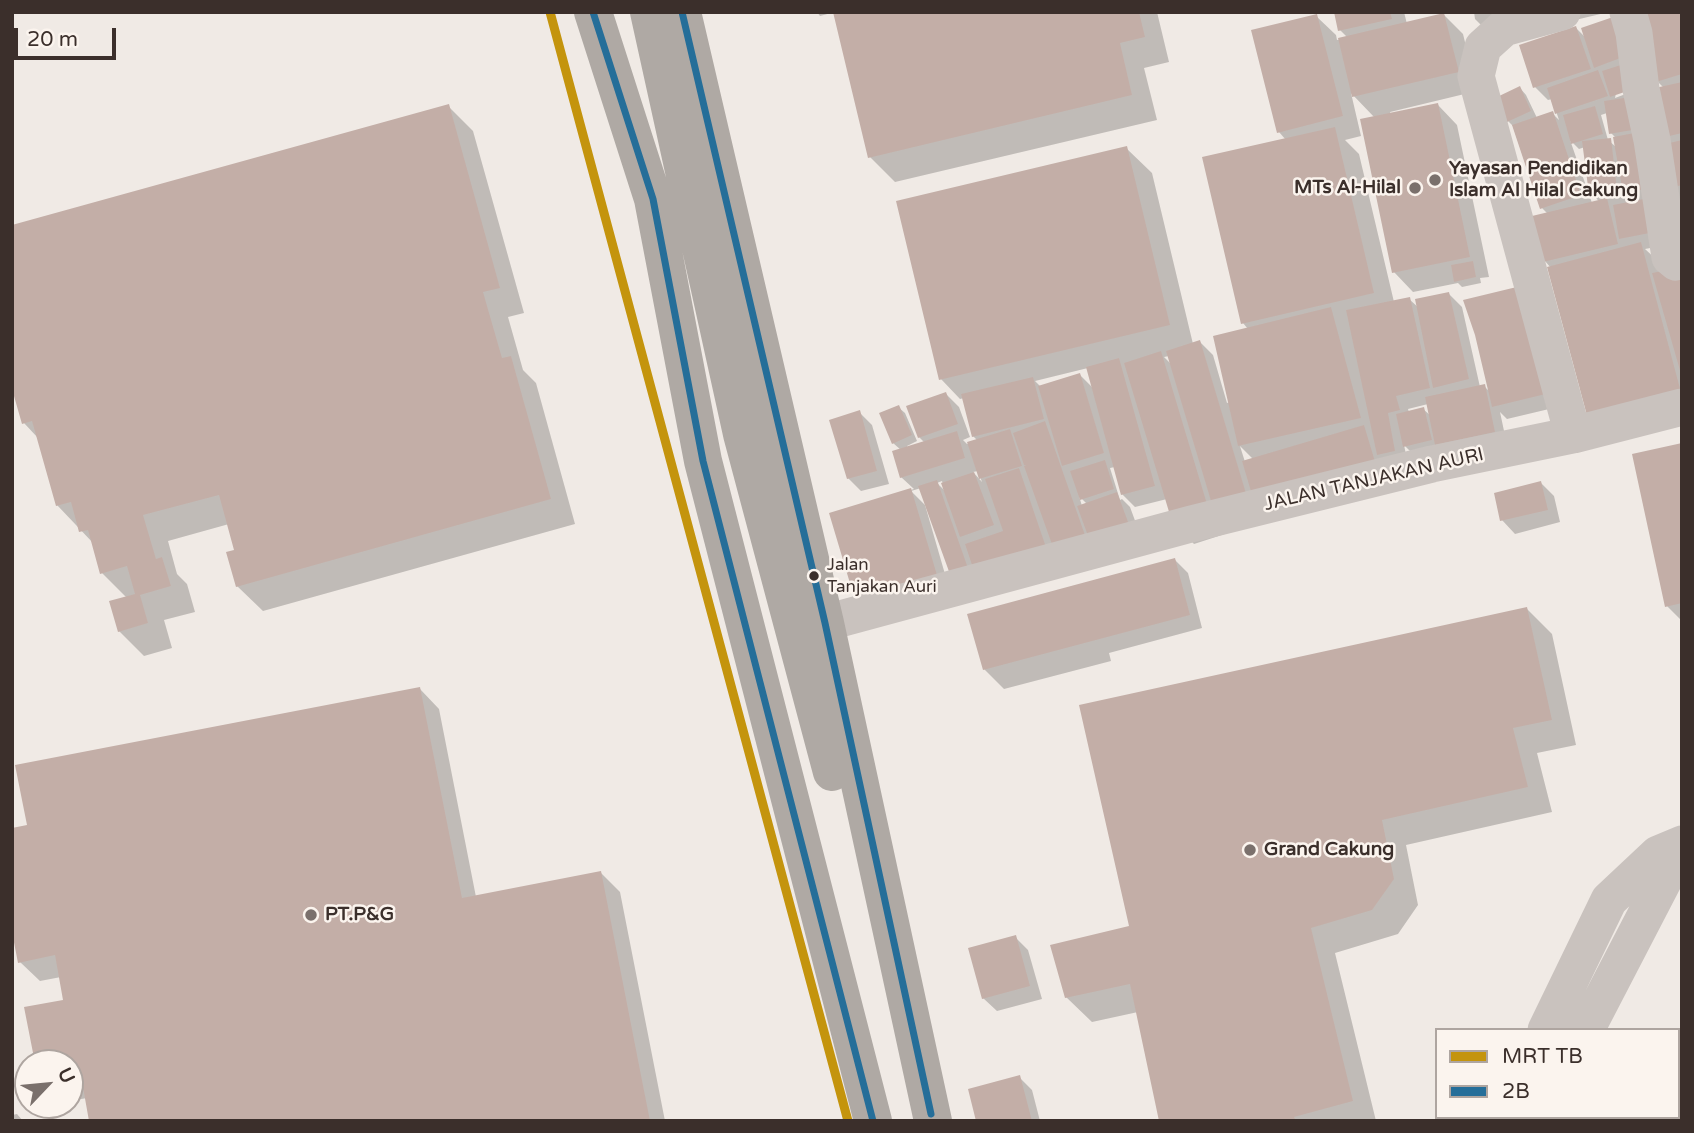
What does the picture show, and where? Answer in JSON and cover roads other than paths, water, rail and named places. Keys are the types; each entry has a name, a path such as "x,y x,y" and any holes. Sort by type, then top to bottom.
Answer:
{"highway":[{"path":"593,12 653,199 703,461 873,1121"},
{"path":"649,12 741,434 835,785 898,961"},
{"path":"682,12 825,623 933,1121"}],"street":[{"path":"1562,12 1504,28 1483,47 1476,76 1573,435"},
{"path":"1628,12 1634,33 1670,257 1676,262 1682,260"},
{"name":"JALAN TANJAKAN AURI","path":"825,623 1191,524 1432,464 1573,435 1682,407"},
{"path":"1547,1028 1609,900 1658,855 1682,844"},
{"path":"1587,1028 1682,844"}],"metro line":[{"name":"TB","path":"550,12 848,1121"}],"place":[{"name":"Yayasan Pendidikan Islam Al Hilal Cakung","path":"1435,180"},
{"name":"MTs Al-Hilal","path":"1415,188"},
{"name":"Jalan Tanjakan Auri","path":"814,576"},
{"name":"Grand Cakung","path":"1250,850"},
{"name":"PT.P&G","path":"311,915"}]}
